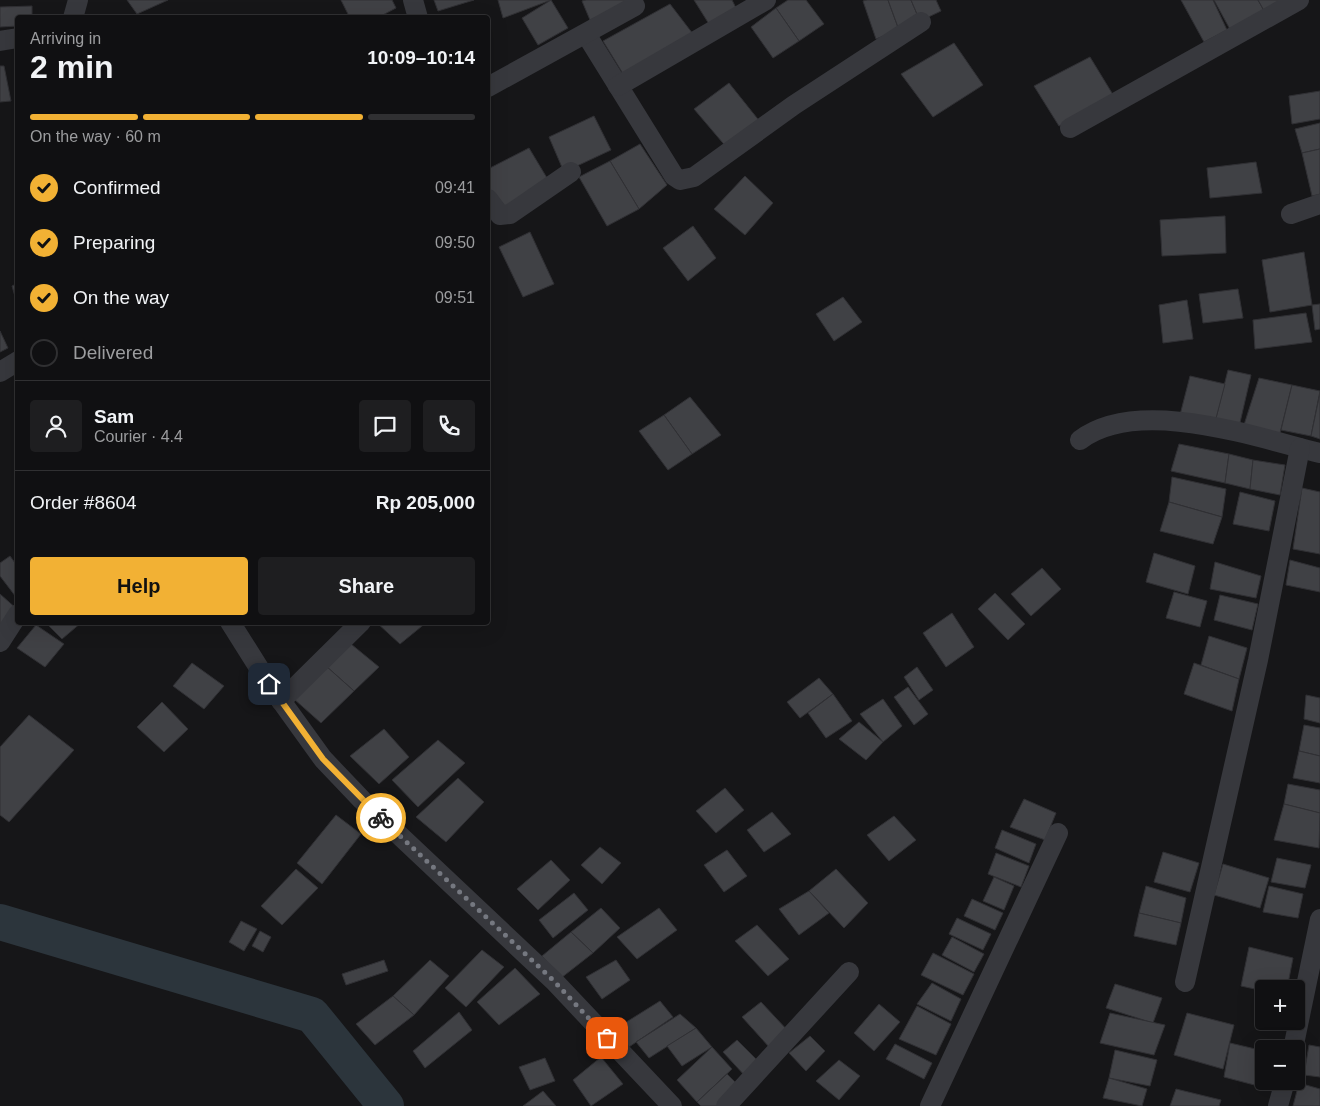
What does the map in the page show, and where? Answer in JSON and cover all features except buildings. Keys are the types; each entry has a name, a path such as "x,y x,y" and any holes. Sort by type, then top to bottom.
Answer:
{"street":[{"path":"75,15 78,0"},
{"path":"413,0 417,15"},
{"path":"618,86 766,0"},
{"path":"1070,128 1299,0"},
{"path":"490,86 635,6"},
{"path":"586,34 674,176 680,180 694,177 794,105 921,22"},
{"path":"0,41 15,38"},
{"path":"490,202 500,215 510,214 571,172"},
{"path":"1291,214 1320,204"},
{"path":"0,372 15,363"},
{"path":"1080,440 1094,430 1111,424 1145,421 1191,423 1320,453"},
{"path":"1185,982 1258,660 1300,448"},
{"path":"0,642 15,619"},
{"path":"232,625 281,701 323,759 362,800 575,1002 672,1106"},
{"path":"281,701 358,625"},
{"path":"930,1106 1058,833"},
{"path":"1295,1040 1320,920"},
{"path":"726,1106 849,972"},
{"path":"1278,1106 1282,1090"}],"waterway":[{"path":"0,922 312,1015 386,1106"}],"way so far":[{"path":"381,818 554,981 607,1038"}],"route":[{"path":"269,684 323,759 381,818"}]}
